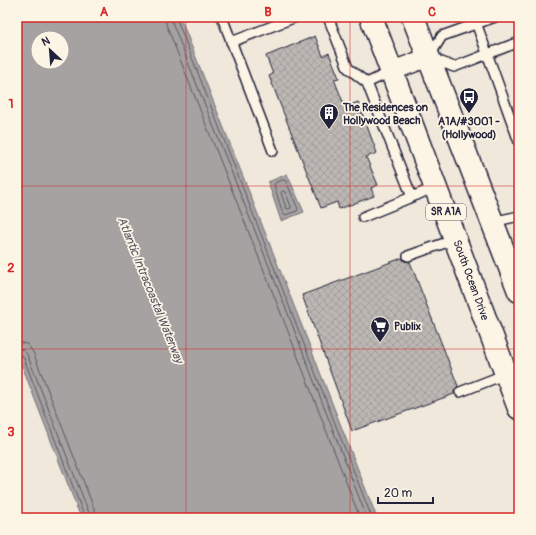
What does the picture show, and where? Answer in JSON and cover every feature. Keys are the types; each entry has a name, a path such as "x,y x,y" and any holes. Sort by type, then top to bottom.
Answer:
{"main road":[{"name":"South Ocean Drive","path":"371,17 519,408"},
{"path":"413,17 519,291"}],"street":[{"path":"392,71 429,58"}],"lane":[{"path":"222,17 273,151"},
{"path":"231,42 296,17"},
{"path":"328,17 348,68 367,83 412,197"},
{"path":"495,17 475,21 442,36 429,58 454,67 519,42"},
{"path":"475,21 519,142"},
{"path":"367,83 392,71"},
{"path":"363,217 436,187"},
{"path":"492,222 519,216"},
{"path":"408,256 456,239"},
{"path":"460,392 506,374"}],"water":[{"name":"Atlantic Intracoastal Waterway","path":"17,17 180,17 377,518 81,518 17,353"},
{"path":"287,174 304,212 281,221 268,182"}],"building":[{"name":"The Residences on Hollywood Beach","path":"315,36 323,56 329,53 339,78 334,79 345,107 358,102 377,153 366,157 378,185 371,188 374,196 339,209 337,202 321,208 269,76 273,74 266,56"},
{"name":"Publix","path":"402,258 404,261 410,262 458,386 454,391 454,394 352,431 302,295"}],"place":[{"name":"A1A/#3001 - (Hollywood)","path":"469,114"},
{"name":"The Residences on Hollywood Beach","path":"329,130"},
{"name":"Publix","path":"380,343"}]}
